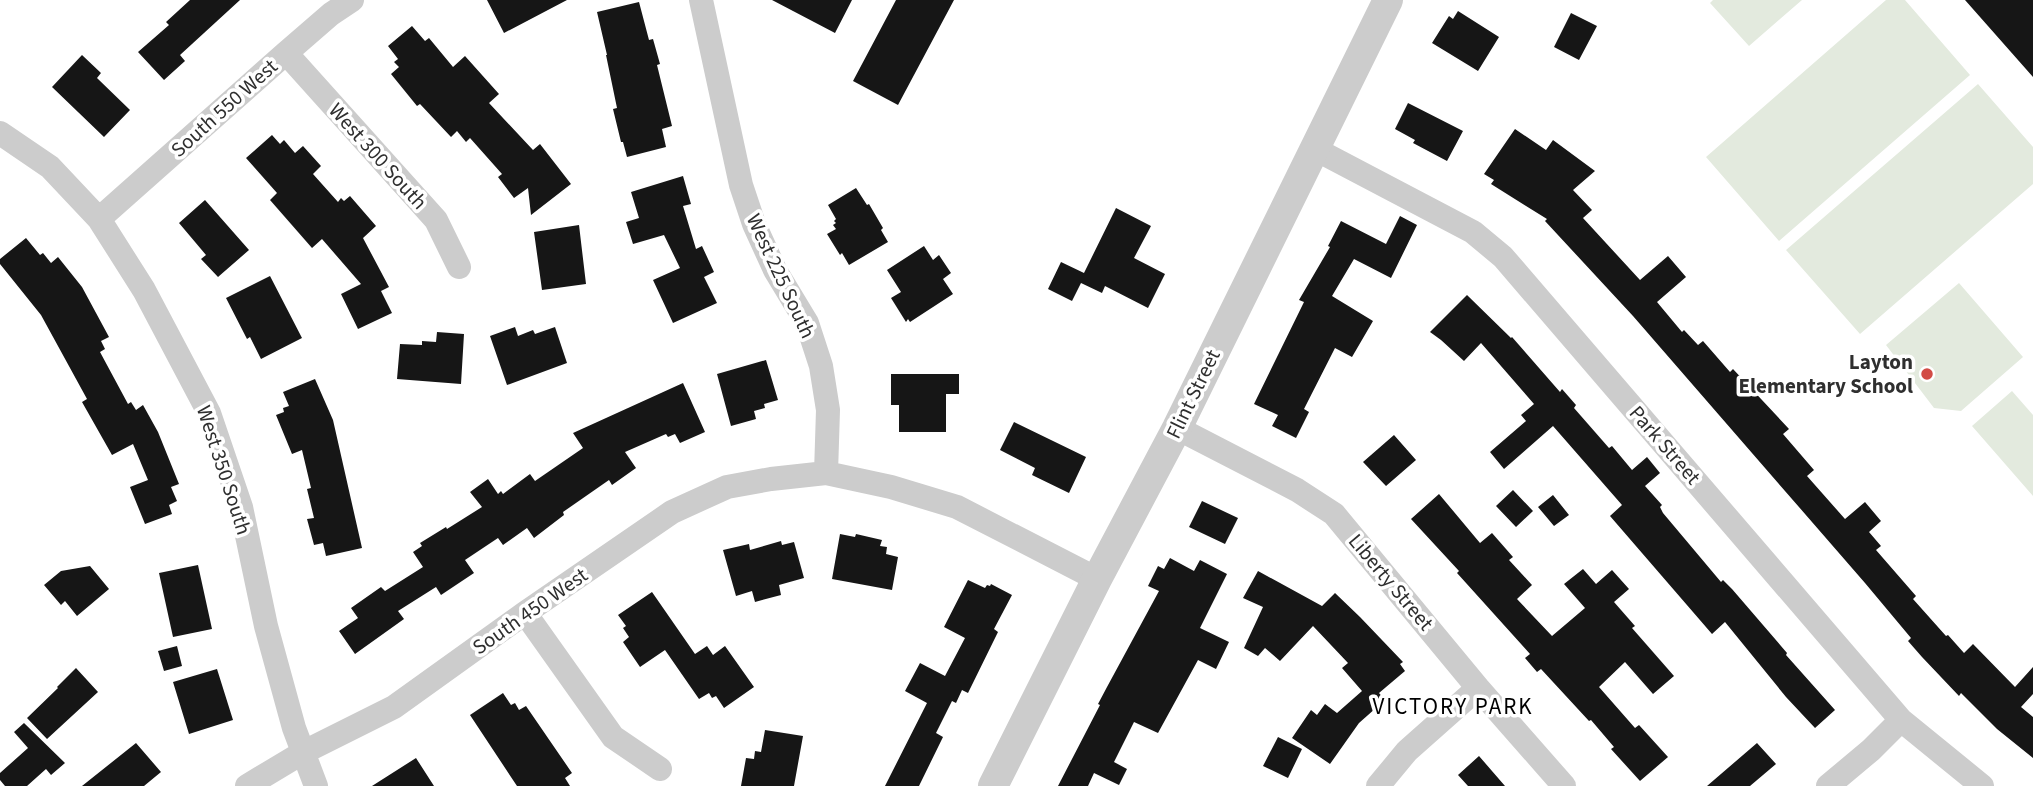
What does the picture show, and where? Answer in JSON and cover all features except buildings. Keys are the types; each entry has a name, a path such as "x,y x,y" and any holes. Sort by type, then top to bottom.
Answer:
{"street":[{"name":"South 550 West","path":"99,219 331,14 352,0"},
{"name":"West 225 South","path":"701,0 741,185 754,224 775,270 807,323 821,366 828,410 825,473"},
{"name":"Flint Street","path":"993,786 1097,579 1177,428 1388,0"},
{"name":"West 300 South","path":"286,53 436,220 458,267"},
{"name":"West 350 South","path":"0,133 50,167 99,219 144,290 209,413 241,507 266,626 302,753 316,786"},
{"name":"Park Street","path":"1315,149 1473,232 1503,257 1901,720 1982,786"},
{"name":"Liberty Street","path":"1177,428 1297,490 1334,514 1478,688 1564,786"},
{"path":"825,473 891,487 957,508 1097,579"},
{"name":"South 450 West","path":"247,786 302,753 394,707 524,613 672,512 727,487 825,473"},
{"path":"524,613 612,737 660,769"},
{"path":"1378,786 1407,751 1478,688"},
{"path":"1828,786 1871,750 1901,720"}],"shaded area":[{"path":"1713,0 1802,0 1749,46 1710,3"},
{"path":"1886,0 1905,0 1970,75 1779,241 1706,157"},
{"path":"1978,84 2033,147 2033,184 1860,334 1786,250"},
{"path":"1959,283 2023,357 1961,411 1934,408 1886,345"},
{"path":"2012,391 2033,415 2033,496 1972,426"}],"place":[{"name":"Layton Elementary School","path":"1927,374"}],"district":[{"name":"VICTORY PARK","path":"1453,706"}]}
